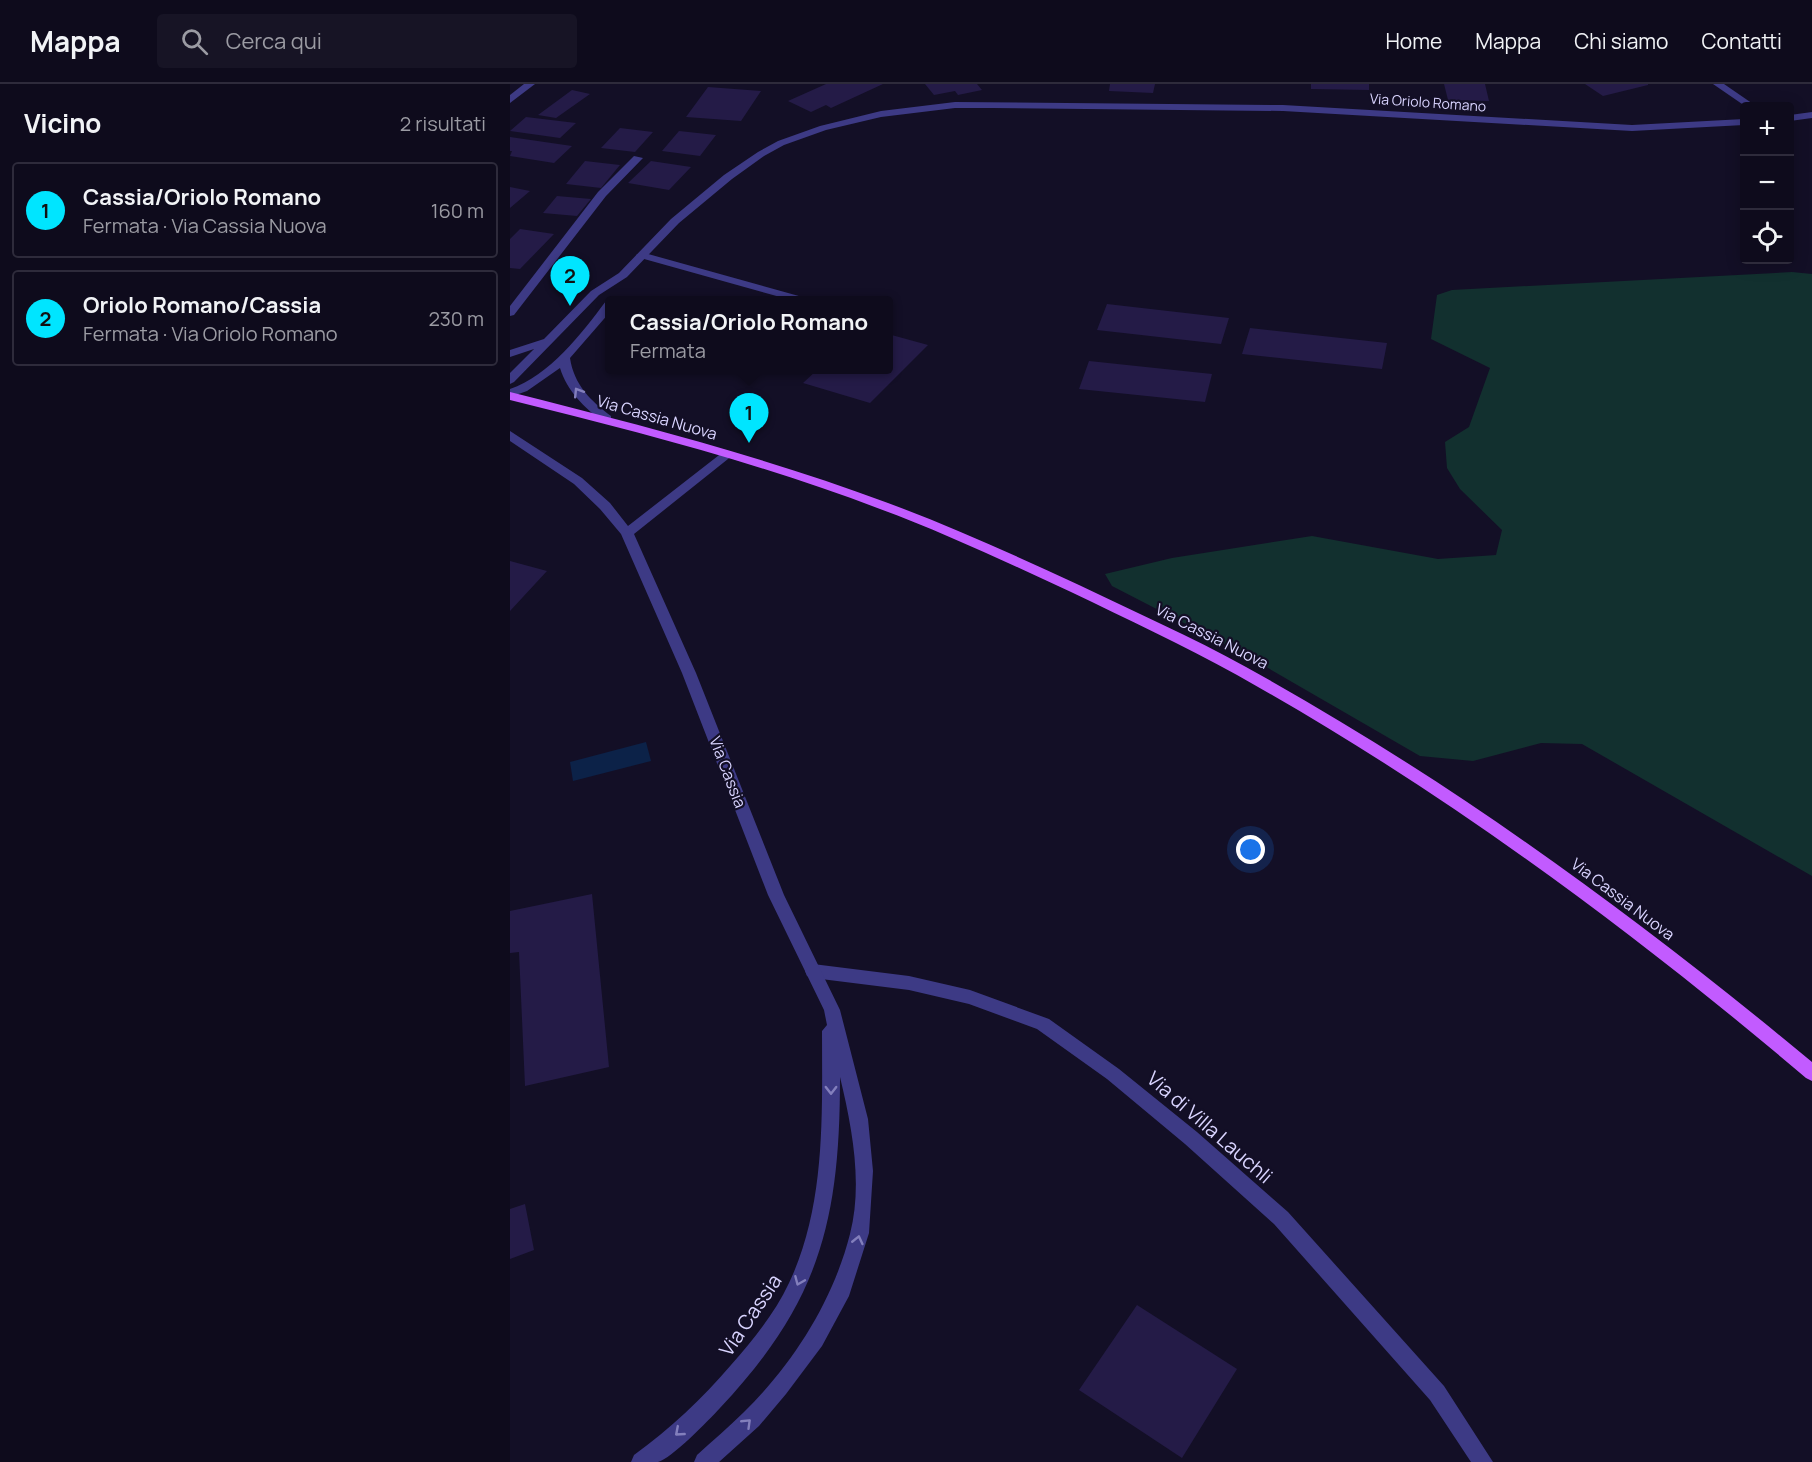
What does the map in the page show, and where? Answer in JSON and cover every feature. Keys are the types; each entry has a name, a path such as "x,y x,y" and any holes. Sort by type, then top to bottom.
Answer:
{"main road":[{"name":"Via Cassia Nuova","path":"510,394 607,419 835,488 944,530 1133,616 1284,695 1456,802 1585,892 1718,995 1812,1073"}],"street":[{"path":"513,95 530,84"},
{"path":"1718,84 1745,102"},
{"name":"Via Oriolo Romano","path":"510,380 547,340 596,293 623,275 701,198 761,154 781,143 824,128 881,114 914,109 992,105 1282,108 1632,128 1740,122"},
{"path":"1794,117 1812,115"},
{"path":"510,313 602,194 638,158"},
{"path":"641,255 788,296"},
{"name":"Via Oriolo Romano","path":"613,296 623,275"},
{"name":"Via Oriolo Romano","path":"510,394 537,381 564,356 605,308"},
{"name":"Via Oriolo Romano","path":"510,354 547,340"},
{"path":"564,356 566,372 575,389 586,404 607,419"},
{"name":"Via Cassia","path":"510,435 578,481 606,506 627,533 689,673 776,895 832,1010 860,1119 864,1171 860,1233 853,1260 831,1313 807,1349 752,1419 704,1462"},
{"path":"627,533 727,455"},
{"name":"Via di Villa Lauchli","path":"813,971 909,983 970,997 1043,1024 1113,1074 1191,1138 1281,1218 1437,1393 1483,1462"},
{"name":"Via Cassia","path":"641,1462 711,1403 732,1380 781,1316 798,1286 812,1246 826,1180 831,1109 832,1010"}],"green space":[{"path":"1792,272 1812,274 1812,876 1582,744 1541,743 1473,761 1420,756 1242,653 1112,586 1105,574 1172,558 1312,536 1438,559 1496,555 1502,530 1460,489 1447,468 1445,442 1469,427 1490,368 1431,339 1437,295 1452,290"}],"water":[{"path":"646,742 651,761 573,781 570,762"}],"building":[{"path":"826,84 883,84 831,108 826,105 811,112 788,101"},
{"path":"925,84 977,84 982,90 958,95 955,91 934,95"},
{"path":"1110,84 1155,84 1153,93 1109,91"},
{"path":"1311,84 1369,84 1369,90 1311,89"},
{"path":"1444,84 1485,84 1489,101 1448,100"},
{"path":"1585,84 1648,84 1648,85 1603,96"},
{"path":"708,87 761,91 741,121 686,117"},
{"path":"572,90 590,94 556,118 538,115"},
{"path":"526,117 576,123 560,138 510,131"},
{"path":"620,128 653,132 635,152 601,148"},
{"path":"679,131 716,135 700,156 662,151"},
{"path":"510,137 572,146 554,163 510,156 512,151 510,151"},
{"path":"585,161 620,165 601,188 566,184"},
{"path":"651,161 691,167 669,190 628,183"},
{"path":"510,187 530,191 510,208"},
{"path":"557,196 591,199 577,216 543,213"},
{"path":"520,229 554,234 520,269 510,268 510,239"},
{"path":"1107,304 1229,318 1221,344 1097,330"},
{"path":"1250,328 1387,343 1382,369 1242,354"},
{"path":"893,335 928,345 870,403 803,383 813,374 893,374"},
{"path":"1089,361 1212,374 1205,402 1079,389"},
{"path":"510,561 547,571 510,611"},
{"path":"592,894 609,1067 525,1086 519,952 510,953 510,911"},
{"path":"525,1204 534,1250 510,1259 510,1209"},
{"path":"1137,1305 1237,1369 1182,1458 1079,1390"}],"place":[{"name":"Oriolo Romano/Cassia","path":"570,306"},
{"name":"Cassia/Oriolo Romano","path":"749,443"}]}
